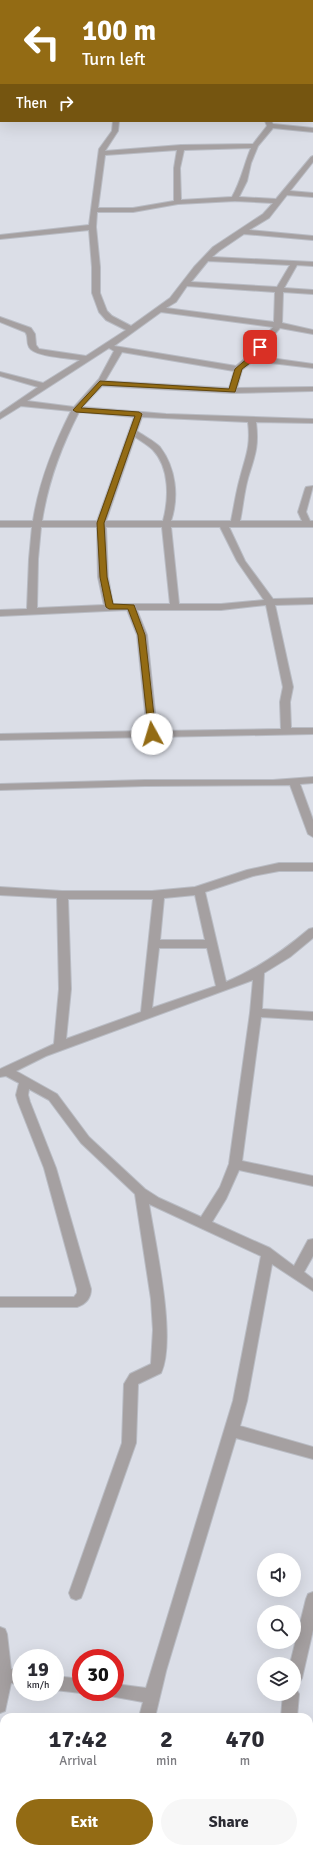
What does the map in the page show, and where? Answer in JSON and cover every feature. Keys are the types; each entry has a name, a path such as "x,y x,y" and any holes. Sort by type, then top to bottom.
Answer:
{"street":[{"path":"116,122 115,131 106,142 102,153 92,227 96,267 96,293 103,312 108,318 131,329"},
{"path":"235,199 244,181 248,163 255,146 269,123 313,130"},
{"path":"102,153 181,147 255,146"},
{"path":"178,202 177,168 181,147"},
{"path":"0,417 44,386 106,348 173,300 216,249 244,232 266,216 313,158"},
{"path":"285,193 313,195"},
{"path":"95,210 133,210 178,202 235,199 279,201"},
{"path":"0,237 92,227"},
{"path":"244,232 313,238"},
{"path":"206,259 313,264"},
{"path":"232,391 238,369 251,358 278,325 279,291 294,264"},
{"path":"187,284 313,292"},
{"path":"160,310 278,325 313,332"},
{"path":"0,319 28,330 31,334 32,346 37,351 87,359"},
{"path":"106,348 238,369"},
{"path":"32,612 35,524 50,464 76,410 100,383 119,349"},
{"path":"251,358 313,366"},
{"path":"0,374 44,386"},
{"path":"100,383 232,391 313,389"},
{"path":"20,403 76,410 139,414 252,420 313,421"},
{"path":"109,607 103,577 100,523 134,432 139,414"},
{"path":"235,524 244,478 252,455 254,438 252,420"},
{"path":"134,432 156,448 166,464 171,486 171,498 166,525 168,561 175,606"},
{"path":"310,524 302,512 308,489 313,489"},
{"path":"0,524 310,524"},
{"path":"223,524 245,567 270,602 288,687 285,702 286,731"},
{"path":"0,613 109,607 221,607 270,602 313,601"},
{"path":"131,607 142,635 152,734"},
{"path":"0,737 313,731"},
{"path":"0,787 145,783 259,784 313,780"},
{"path":"294,782 313,834"},
{"path":"0,891 62,895 159,895 199,890 251,873 280,867 313,867"},
{"path":"199,890 222,988"},
{"path":"60,1046 65,989 62,895"},
{"path":"146,1014 159,895"},
{"path":"3,1073 42,1053 60,1046 222,988 259,970 286,954 313,932"},
{"path":"154,944 212,944"},
{"path":"203,1224 230,1181 235,1164 256,1013 259,970"},
{"path":"256,1013 313,1016"},
{"path":"3,1073 24,1081 53,1097 85,1140 141,1192 155,1201 268,1254 313,1286"},
{"path":"0,1302 77,1302 81,1300 84,1295 84,1289 50,1168 22,1095 24,1081"},
{"path":"235,1164 313,1181"},
{"path":"76,1593 129,1443 131,1429 131,1384 134,1379 156,1368 158,1364 160,1330 158,1299 141,1192"},
{"path":"296,1274 313,1244"},
{"path":"148,1713 151,1696 240,1402 268,1254"},
{"path":"231,1430 313,1453"},
{"path":"299,1657 313,1599"},
{"path":"0,1634 4,1675 0,1706"},
{"path":"4,1675 12,1676"},
{"path":"124,1692 151,1696"},
{"path":"289,1713 290,1701"}],"route":[{"path":"152,734 142,635 131,607 109,607 103,577 101,551 100,523 134,432 139,414 76,410 100,383 232,391 238,369 251,358 260,347"}]}
